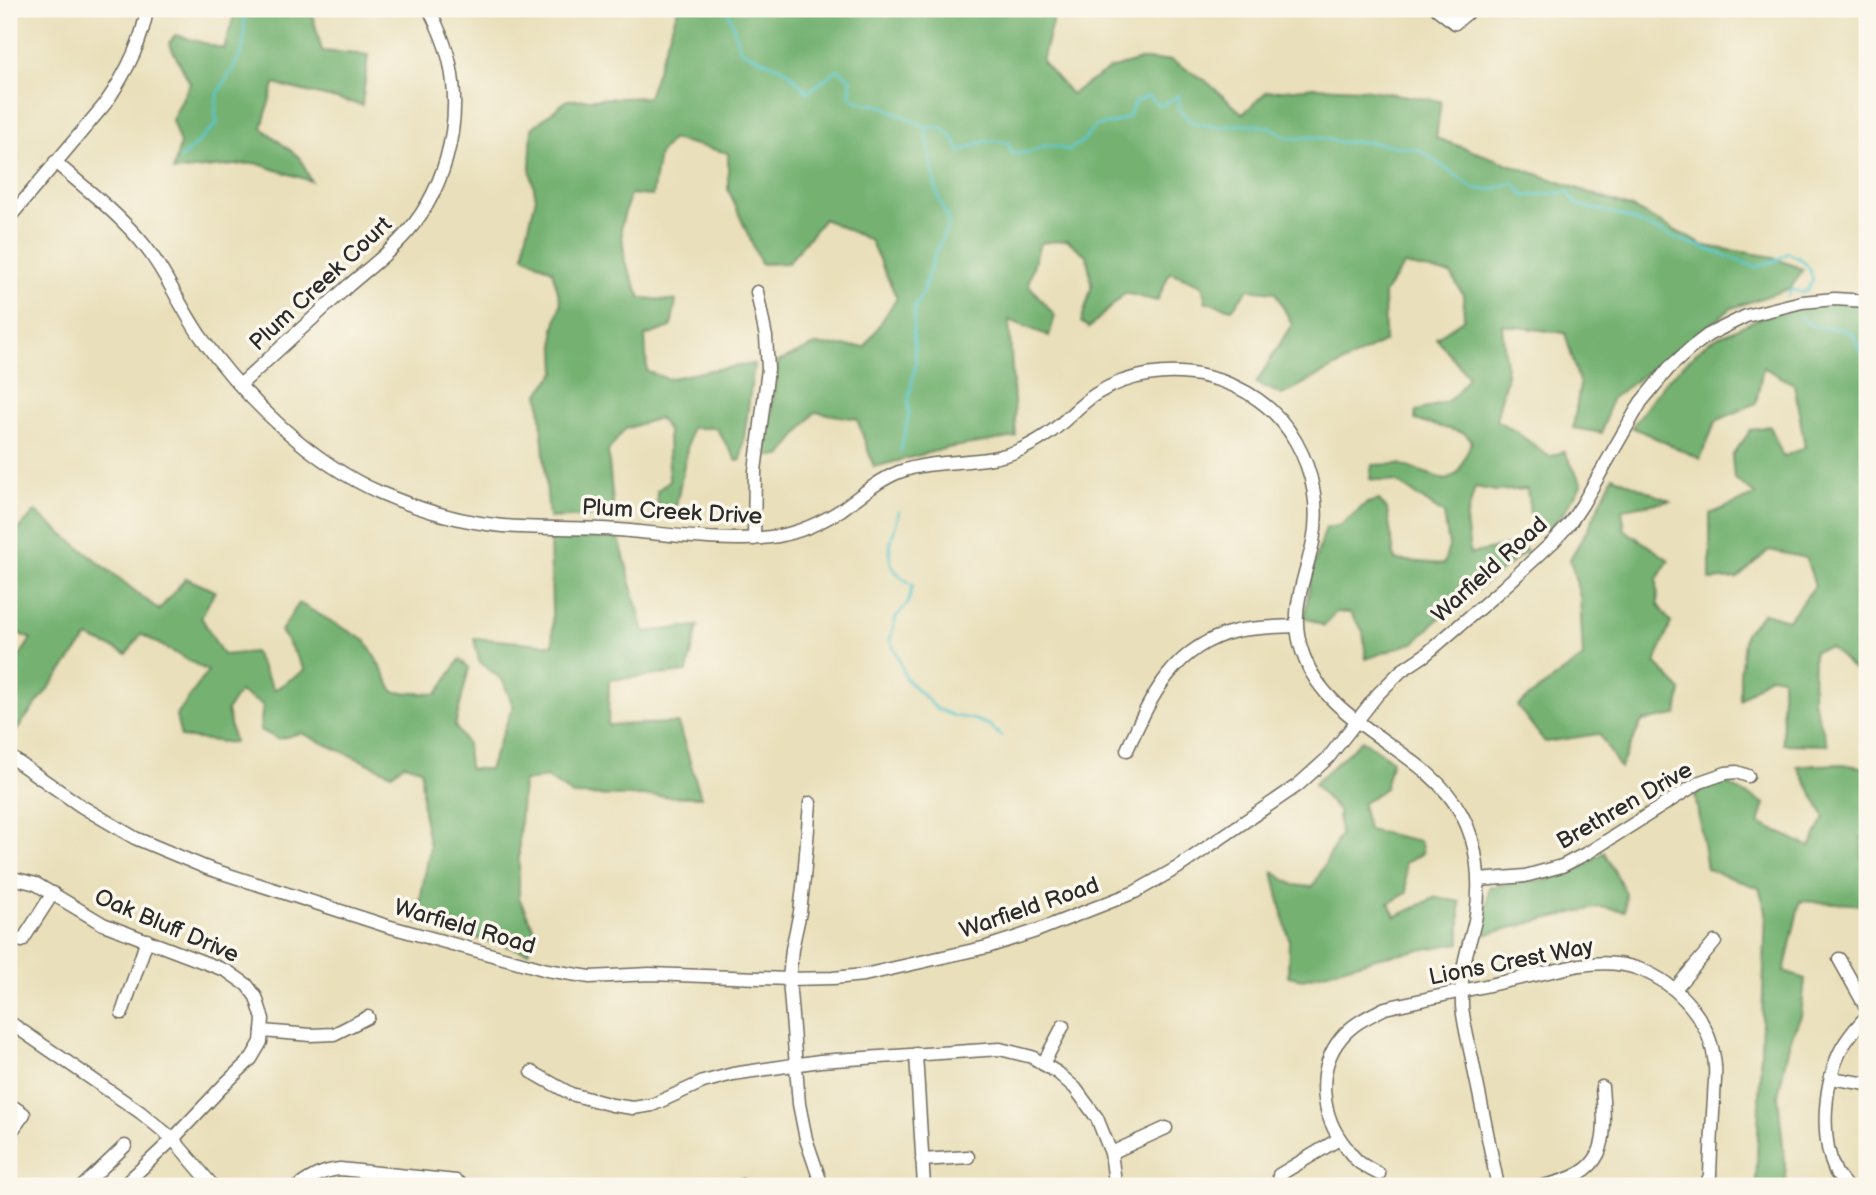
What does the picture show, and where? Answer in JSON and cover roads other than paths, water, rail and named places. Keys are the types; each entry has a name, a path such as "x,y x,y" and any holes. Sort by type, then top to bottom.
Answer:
{"street":[{"path":"9,218 118,85 139,42 147,9"},
{"name":"Plum Creek Court","path":"240,385 400,241 424,210 441,175 450,146 454,118 450,63 442,36 429,9"},
{"path":"1437,9 1455,23 1472,9"},
{"name":"Plum Creek Drive","path":"55,162 118,216 141,241 162,269 200,335 240,385 281,428 324,461 376,491 428,512 465,521 503,526 598,528 737,539 783,536 813,526 837,513 879,482 901,471 932,463 985,460 1019,450 1052,432 1094,395 1140,375 1178,372 1211,377 1261,401 1280,419 1296,440 1310,474 1315,502 1315,536 1298,594 1296,626 1303,656 1315,681 1333,702 1424,770 1450,796 1471,836 1479,880 1476,915 1462,973 1462,1010 1498,1186"},
{"path":"754,539 755,471 768,369 766,337 757,292"},
{"name":"Warfield Road","path":"9,756 81,806 135,838 207,868 387,926 569,975 833,978 864,975 987,947 1036,932 1135,892 1177,869 1298,785 1328,758 1377,695 1401,671 1425,655 1503,589 1559,535 1582,505 1641,402 1690,348 1708,335 1746,316 1814,301 1867,301"},
{"path":"1127,750 1156,690 1171,670 1189,654 1211,640 1235,632 1254,628 1296,626"},
{"name":"Brethren Drive","path":"1479,880 1525,876 1562,866 1700,782 1726,773 1737,772 1748,776"},
{"path":"810,803 800,912 789,979 799,1104 806,1139 822,1186"},
{"name":"Oak Bluff Drive","path":"9,877 36,884 103,924 227,971 247,985 257,997 263,1019 262,1031"},
{"path":"22,942 53,893"},
{"path":"121,1013 147,940"},
{"path":"1675,989 1715,942"},
{"path":"1839,959 1867,1009"},
{"name":"Lions Crest Way","path":"1339,1139 1327,1110 1324,1079 1334,1048 1342,1036 1363,1019 1385,1008 1580,965 1600,962 1620,964 1640,969 1675,989 1703,1025 1711,1045 1715,1066 1710,1175 1706,1186"},
{"path":"1846,1186 1836,1173 1826,1136 1825,1112 1831,1078 1842,1047 1867,1016"},
{"path":"123,1186 251,1059 261,1042 262,1031 334,1034 368,1017"},
{"path":"9,1022 141,1112 173,1139 214,1186"},
{"path":"1043,1064 1063,1026"},
{"path":"532,1072 571,1094 633,1108 652,1105 703,1082 733,1074 820,1061 1000,1049 1032,1057 1058,1073 1075,1088 1097,1118 1111,1153 1115,1182"},
{"path":"916,1054 924,1186"},
{"path":"1831,1078 1867,1084"},
{"path":"1542,1186 1562,1184 1572,1179 1584,1171 1600,1151 1605,1124 1602,1087"},
{"path":"9,1104 24,1114 9,1135"},
{"path":"1111,1153 1166,1128"},
{"path":"1279,1175 1339,1139 1358,1162 1379,1174"},
{"path":"89,1184 125,1146"},
{"path":"922,1160 968,1157"},
{"path":"299,1186 313,1175 340,1169 456,1181 463,1186"}],"waterway":[{"path":"180,159 217,124 215,111 219,92 243,47 245,9"},
{"path":"726,9 740,50 786,70 808,92 838,69 851,79 850,97 866,104 880,105 926,127 943,128 954,139 960,152 989,141 1008,143 1013,154 1031,152 1047,145 1069,150 1083,141 1095,126 1128,117 1135,102 1148,96 1160,106 1179,95 1179,108 1190,122 1218,127 1246,124 1271,127 1288,138 1317,137 1339,142 1370,142 1420,150 1473,188 1488,190 1514,183 1525,196 1568,192 1578,205 1621,215 1756,267 1776,261 1788,253 1805,263 1813,280 1807,290 1802,293 1791,289 1788,296"},
{"path":"901,451 916,362 913,332 915,306 949,224 937,193 926,128"},
{"path":"1800,317 1812,326 1840,329 1853,334 1867,366"},
{"path":"899,511 891,543 890,561 901,577 913,585 908,603 896,617 890,641 906,679 937,709 989,725 1001,736"}]}
